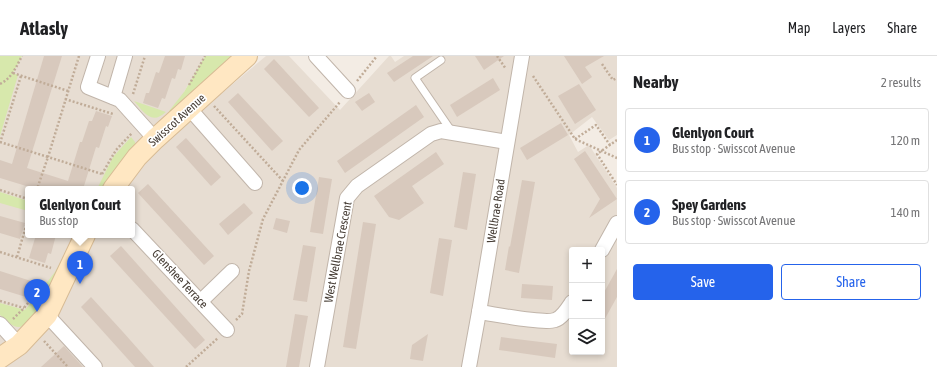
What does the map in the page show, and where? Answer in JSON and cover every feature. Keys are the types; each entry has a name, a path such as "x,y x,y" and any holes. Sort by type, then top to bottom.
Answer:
{"street":[{"path":"98,56 88,87 120,100 155,139"},
{"path":"113,97 125,56"},
{"name":"Swisscot Avenue","path":"105,181 137,158 155,139 189,108 196,91 247,56"},
{"path":"316,56 348,91"},
{"name":"Wellbrae Road","path":"469,367 521,58"},
{"path":"189,108 255,183"},
{"name":"West Wellbrae Crescent","path":"317,367 347,198 357,186 431,134 441,131 507,142"},
{"path":"604,247 617,223"},
{"name":"Glenshee Terrace","path":"135,232 226,330"},
{"path":"0,358 19,345 47,315 84,238"},
{"path":"201,302 232,271"},
{"path":"479,312 541,321 555,320 565,312 569,306"},
{"path":"47,315 95,367"},
{"path":"2,325 19,345"}],"lane":[{"path":"441,60 415,78 453,133"}],"path":[{"path":"0,84 5,82 13,73 22,56"},
{"path":"38,186 79,56"},
{"path":"133,94 145,56"},
{"path":"205,56 196,91 283,181"},
{"path":"186,367 242,314 249,271 263,219 300,150 376,56"},
{"path":"521,58 575,139 617,158"},
{"path":"602,64 613,80 617,78"},
{"path":"13,73 68,91"},
{"path":"21,76 0,141 48,157 105,181 116,150 142,124"},
{"path":"65,99 117,115"},
{"path":"575,139 596,125 610,145"},
{"path":"617,140 597,154 617,184"},
{"path":"0,190 25,198"},
{"path":"17,257 25,229"},
{"path":"0,252 53,268 51,272"},
{"path":"2,325 16,318 42,286"},
{"path":"0,300 24,308"},
{"path":"34,330 68,367"}],"shaded area":[{"path":"22,56 205,56 184,92 215,99 266,56 289,56 340,110 389,56 391,56 395,62 404,56 617,56 617,135 609,140 592,117 569,135 578,152 589,145 617,188 617,367 0,367 0,84 13,73"}],"green space":[{"path":"0,56 22,56 13,73 18,75 0,136"},
{"path":"205,56 233,56 170,114 169,111 184,92"},
{"path":"134,101 166,112 156,118 148,116"},
{"path":"131,137 135,142 135,147 104,186 98,186 113,157"},
{"path":"0,192 25,200 25,210 0,203"},
{"path":"60,263 63,265 35,313 36,315 31,320 18,327 11,324 0,315 0,303 25,310 55,272"}],"building":[{"path":"44,56 62,56 27,168 68,181 80,142 82,142 89,121 92,121 96,111 112,116 108,127 106,126 99,148 96,147 84,186 26,186 0,178 0,160 12,164"},
{"path":"165,56 185,56 181,70 178,69 175,79 172,78 165,99 162,98 158,108 143,103 146,93 149,93 156,72 159,73"},
{"path":"413,56 433,56 394,82 387,73"},
{"path":"475,56 504,56 484,70"},
{"path":"564,56 604,56 585,67 592,77 582,84"},
{"path":"274,59 319,108 309,117 264,69"},
{"path":"493,78 500,90 457,117 450,105"},
{"path":"579,84 596,110 575,124 558,96"},
{"path":"238,93 283,141 272,151 228,102"},
{"path":"369,93 375,102 362,111 355,102"},
{"path":"416,105 424,117 345,173 337,161"},
{"path":"561,123 568,135 527,160 520,148"},
{"path":"186,138 221,177 211,186 176,147"},
{"path":"585,151 617,199 589,218 600,199 574,159"},
{"path":"436,152 444,164 412,186 424,203 399,220 389,217 374,196"},
{"path":"463,172 476,174 467,230 454,227"},
{"path":"319,177 332,179 323,234 310,232"},
{"path":"522,180 535,182 519,273 505,270"},
{"path":"148,184 214,256 204,265 138,193"},
{"path":"244,203 253,213 228,235 219,224"},
{"path":"0,216 25,223 20,239 0,233"},
{"path":"276,218 290,221 287,233 273,229"},
{"path":"363,222 376,224 356,349 343,347"},
{"path":"35,238 55,238 51,254 48,253 45,263 29,258"},
{"path":"439,238 452,240 443,296 430,293"},
{"path":"303,245 316,247 307,302 293,300"},
{"path":"121,246 205,340 195,349 110,256"},
{"path":"617,269 617,297 605,319 605,291"},
{"path":"0,271 31,281 26,297 0,289"},
{"path":"522,284 553,286 552,300 521,298"},
{"path":"91,297 154,367 135,367 81,307"},
{"path":"295,314 308,316 299,367 286,367"},
{"path":"428,334 423,361 410,359 412,345"},
{"path":"501,337 557,344 555,358 499,350"},
{"path":"64,346 83,367 41,367"}],"place":[{"name":"Glenlyon Court","path":"80,284"},
{"name":"Spey Gardens","path":"37,312"}]}
